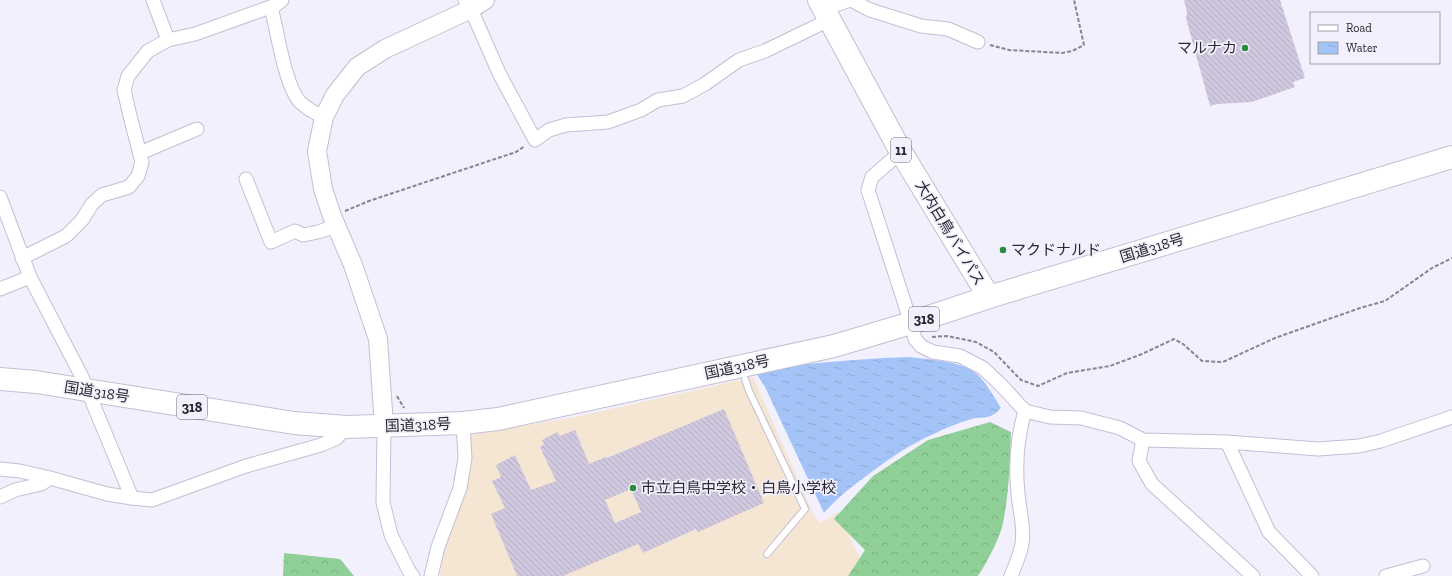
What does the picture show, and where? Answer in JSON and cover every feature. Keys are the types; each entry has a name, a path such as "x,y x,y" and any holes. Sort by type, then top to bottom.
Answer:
{"highway":[{"name":"大内白鳥バイパス","path":"824,10 901,152 989,297"},
{"name":"国道318号","path":"0,379 36,382 294,423 346,427 412,426 463,423 498,418 743,372 834,346 913,331 989,297 1452,157"}],"street":[{"path":"153,0 168,40"},
{"path":"413,576 408,571 391,535 383,502 384,426 378,339 339,221 323,189 317,151 324,116 335,95 357,67 385,49 473,3 499,73 535,140 549,130 566,125 608,122 641,110 658,100 683,96 705,84 740,60 764,51 824,10 851,0 870,10 921,26 948,29 978,42"},
{"path":"22,258 66,236 82,220 92,204 102,195 129,187 138,176 142,162 124,90 128,76 148,51 168,40 195,34 276,4 291,88 300,101 310,110 324,116"},
{"path":"140,153 198,129"},
{"path":"901,152 872,177 868,190 913,331 921,346 933,352 960,356 983,368 1001,384 1025,411 1050,417 1081,418 1120,428 1143,440 1227,442 1318,449 1359,446 1381,441 1452,417"},
{"path":"246,179 271,242 295,231 303,235 318,232 339,221"},
{"path":"0,197 30,277 82,376 103,425 119,470 132,498"},
{"path":"0,289 30,277"},
{"path":"1011,576 1022,544 1022,522 1018,494 1016,458 1020,428 1025,411"},
{"path":"431,576 438,547 460,488 465,458 463,423"},
{"path":"0,469 20,471 50,478 107,494 152,500 246,466 321,445 337,438 346,427"},
{"path":"1143,440 1139,460 1152,484 1253,576"},
{"path":"1227,442 1269,532 1312,576"},
{"path":"0,497 15,490 41,484 50,478"},
{"path":"1386,576 1423,566"}],"lane":[{"path":"743,372 749,391 805,509 767,554"}],"path":[{"path":"978,42 1009,50 1062,53 1072,51 1084,45 1074,0"},
{"path":"339,221 346,210 516,152 535,140"},
{"path":"913,331 976,342 994,352 1021,380 1038,386 1067,373 1110,366 1142,354 1174,339 1183,344 1202,361 1223,362 1275,338 1385,300 1432,268 1452,258"},
{"path":"394,390 407,413 412,426"}],"shaded area":[{"name":"市立白鳥中学校・白鳥小学校","path":"753,377 814,515 820,523 838,512 864,567 866,576 440,576 441,563 471,463 469,441 473,434 575,417"}],"green space":[{"path":"990,422 1011,432 1009,478 1007,501 999,536 978,576 848,576 865,550 834,519 873,476 928,440"},
{"path":"284,553 340,559 354,576 283,576"}],"water":[{"path":"909,357 956,364 973,371 986,384 1001,408 991,416 976,418 956,424 926,437 908,447 854,485 838,498 824,513 765,387 756,373 768,369 787,366"}],"building":[{"name":"マルナカ","path":"1184,0 1280,0 1305,78 1293,82 1295,87 1252,102 1217,104 1210,106 1186,18 1187,12"},
{"path":"724,409 764,503 698,532 696,529 643,553 638,544 563,576 517,576 491,514 505,508 492,481 501,477 496,465 515,455 531,490 556,481 540,447 544,444 542,440 557,432 560,436 575,430 589,464 606,457 607,458","holes":["631,489 641,512 615,523 605,500"]}],"place":[{"name":"マルナカ","path":"1245,48"},
{"name":"マクドナルド","path":"1003,250"},
{"name":"市立白鳥中学校・白鳥小学校","path":"633,488"}]}
